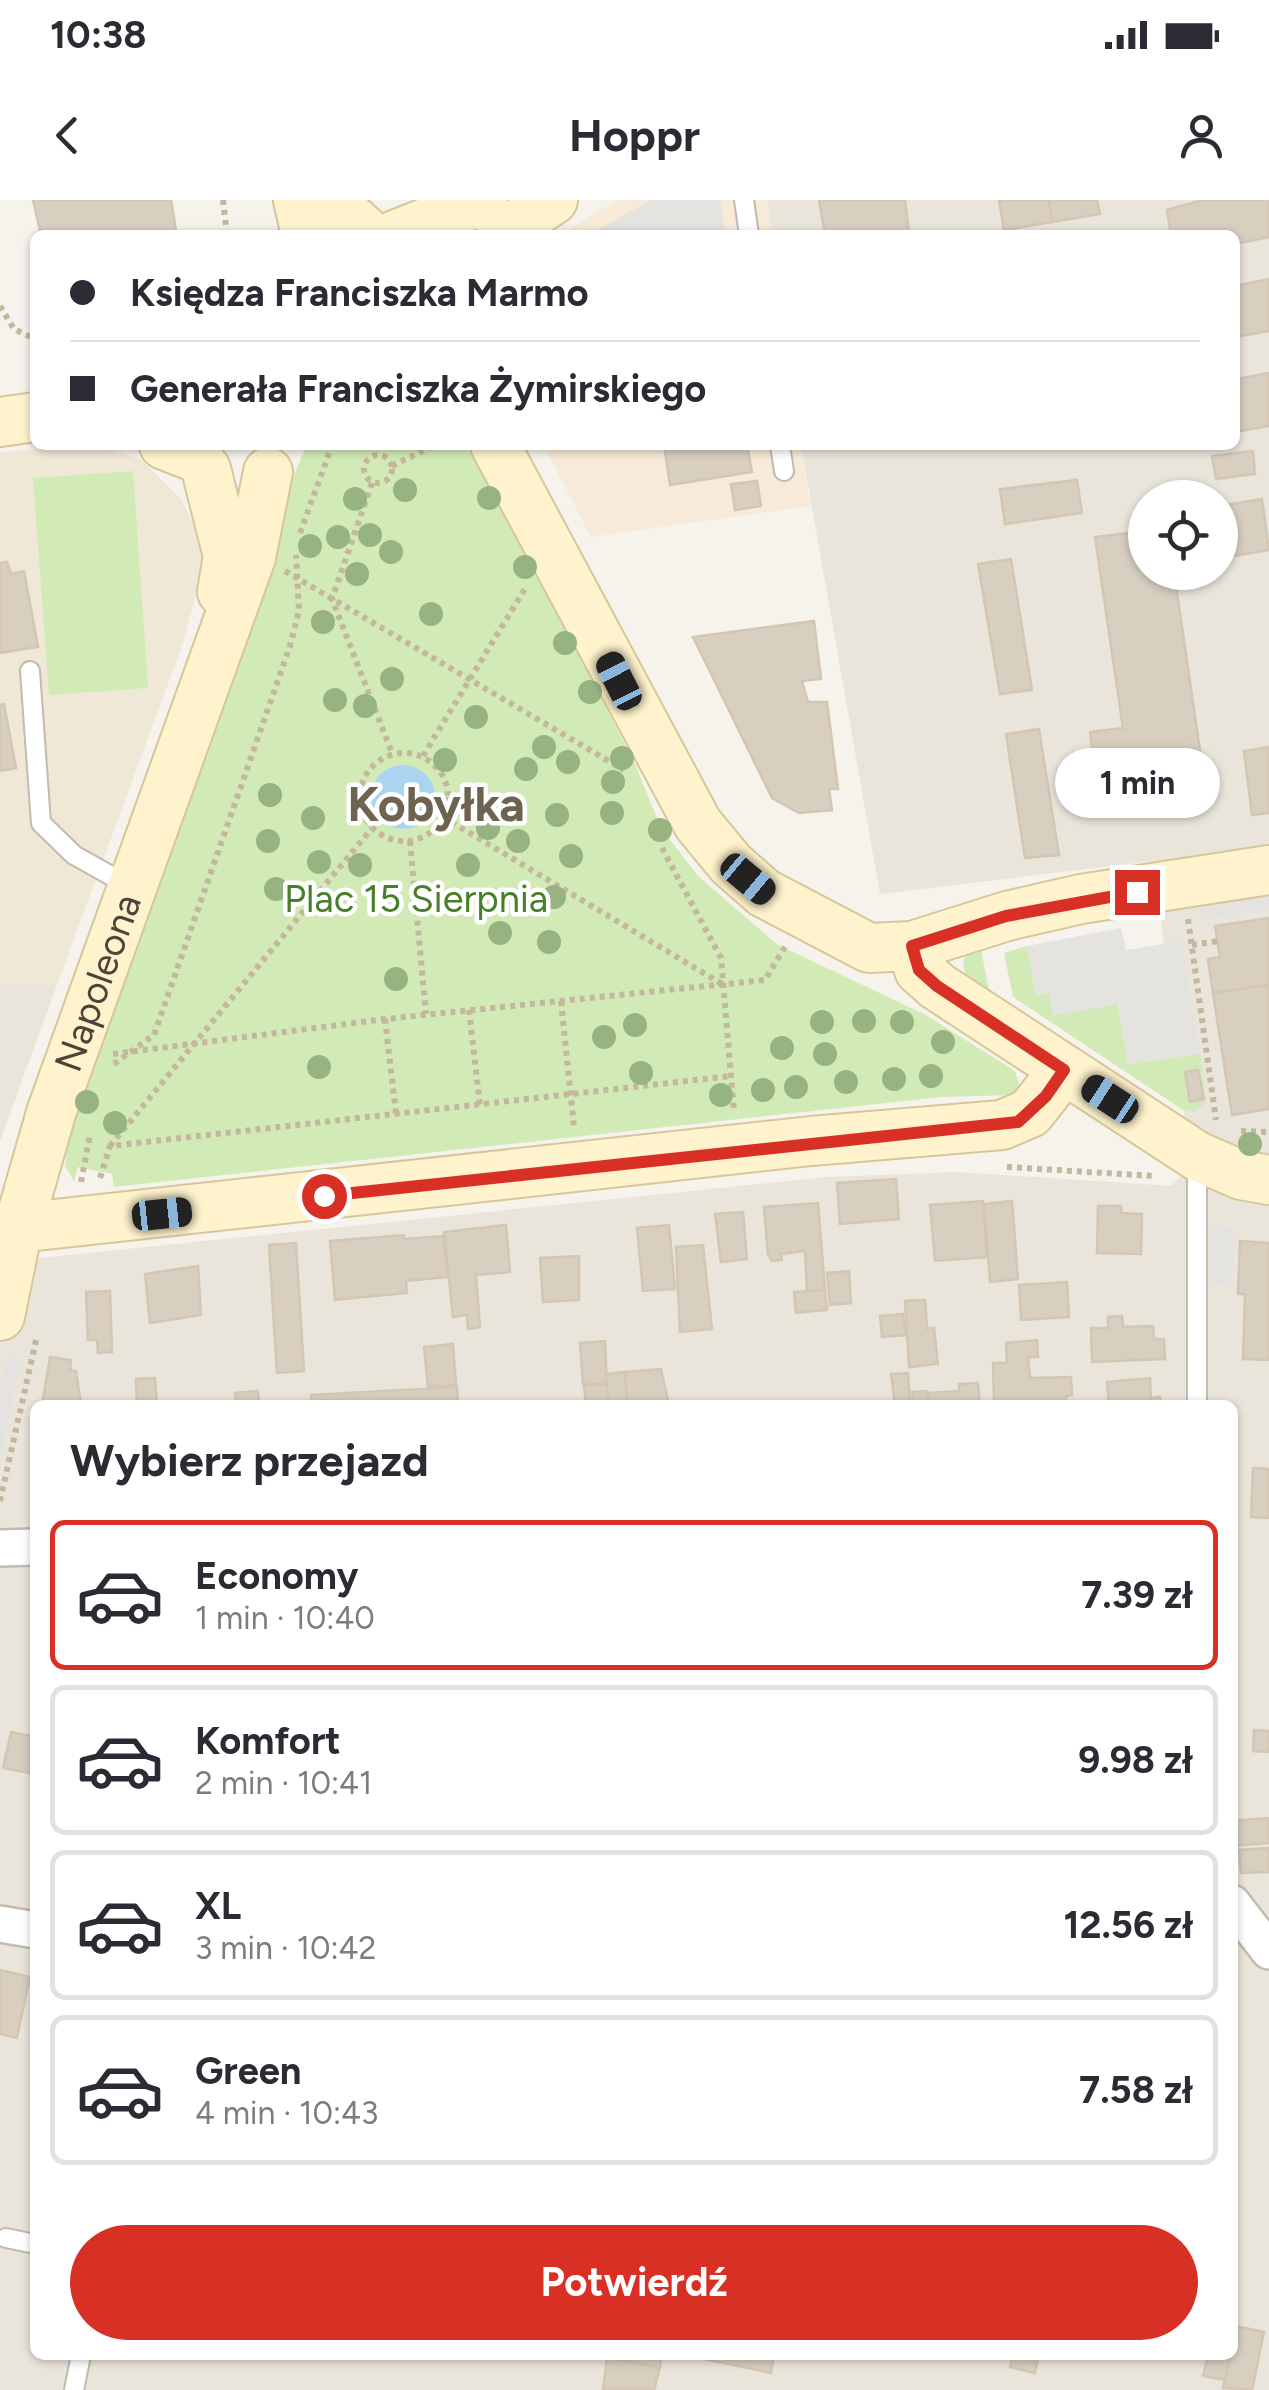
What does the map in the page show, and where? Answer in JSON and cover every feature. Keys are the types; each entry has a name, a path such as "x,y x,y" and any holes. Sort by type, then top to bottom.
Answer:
{"street":[{"path":"298,200 305,230"},
{"path":"330,200 364,230"},
{"path":"408,230 483,200"},
{"path":"508,230 554,200"},
{"path":"499,450 698,824 730,864 785,906 868,948 912,946 1006,916 1081,900 1269,870"},
{"path":"191,455 219,479 238,484 277,452"},
{"name":"Napoleona","path":"20,1316 9,1229 251,558 277,452"},
{"name":"Napoleona","path":"191,455 228,556 213,655"},
{"path":"912,946 919,970 937,986 1194,1157 1242,1175 1269,1180"},
{"path":"9,1229 1002,1125 1030,1113 1064,1070"},
{"path":"0,1548 30,1547"},
{"path":"1238,1912 1269,1951"},
{"path":"0,1924 30,1929"}],"lane":[{"path":"744,200 748,230"},
{"path":"781,450 784,471"},
{"path":"30,671 41,823 74,855 131,888"},
{"path":"1194,1157 1198,1400"},
{"path":"6,2238 30,2243"},
{"path":"74,2390 81,2360"}],"path":[{"path":"223,200 227,230"},
{"path":"0,306 14,329 30,337"},
{"path":"114,1064 154,1035 290,646 299,612 296,556 330,450"},
{"path":"373,450 375,456"},
{"path":"372,483 385,482 392,466 425,450"},
{"path":"375,456 387,458 392,466"},
{"path":"375,456 364,466 372,483 332,599 392,754"},
{"path":"299,580 638,778"},
{"path":"422,756 526,586"},
{"path":"392,754 422,756 443,776 448,804 443,817 435,828 410,841 383,836 372,828 359,800 360,785 367,771 392,754"},
{"path":"618,767 628,784"},
{"path":"443,817 724,984"},
{"path":"98,1186 110,1146 372,828"},
{"path":"656,836 721,958 735,1122"},
{"path":"410,841 426,1014"},
{"path":"1000,1166 1194,1157 1192,945 1187,911 1176,913"},
{"path":"1192,945 1218,941"},
{"path":"105,1055 426,1014 766,980 787,944"},
{"path":"561,1000 574,1138"},
{"path":"469,1010 480,1105"},
{"path":"385,1019 396,1114"},
{"path":"110,1146 731,1076"},
{"path":"0,1500 20,1316"}],"shaded area":[{"path":"617,200 767,200 771,230 569,230"},
{"path":"651,200 720,200 724,230 598,230"},
{"path":"767,200 1269,200 1269,2390 0,2390 0,1262 828,1177 957,1172 1172,1186 1197,1156 1183,1110 1154,861 880,894 802,450 1240,450 1240,230 771,230"},
{"path":"113,450 140,459 181,499 198,532 203,567 183,643 58,982 0,984 0,452"},
{"path":"546,450 802,450 810,506 591,537"},
{"path":"1269,888 1269,909 1209,918 1190,901"},
{"path":"1121,928 1126,950 1181,941 1200,1054 1128,1064 1118,1004 1053,1016 1049,993 1036,995 1027,946"},
{"path":"58,982 0,1141 0,984"},
{"path":"1209,1223 1234,1229 1232,1285 1209,1283"},
{"path":"9,1353 19,1366 0,1460 0,1393"}],"green space":[{"name":"Plac 15 Sierpnia","path":"305,450 473,450 635,764 661,828 698,876 778,945 924,1014 1015,1071 1019,1084 1014,1095 942,1097 114,1187 112,1174 78,1167 74,1181 65,1166 68,1142 289,486"},
{"path":"133,471 148,688 49,695 33,478"},
{"path":"980,944 991,1001 970,980 964,965 970,951"},
{"path":"1027,946 1036,995 1049,993 1118,1004 1128,1064 1200,1054 1206,1103 1193,1112 1183,1110 1013,997 1004,953"}],"water":[{"path":"403,765 426,774 435,797 426,820 403,829 380,820 371,797 380,774"}],"building":[{"path":"33,200 171,200 176,230 40,230"},
{"path":"819,200 905,200 909,230 824,230"},
{"path":"999,200 1049,200 1052,222 1004,230"},
{"path":"1049,200 1097,200 1100,214 1052,222"},
{"path":"1202,200 1269,200 1269,237 1240,243 1240,230 1170,230 1167,210"},
{"path":"1269,279 1269,331 1240,336 1240,285"},
{"path":"1269,373 1269,426 1240,431 1240,378"},
{"path":"665,450 748,450 752,472 670,485"},
{"path":"1253,451 1255,474 1216,479 1212,456"},
{"path":"1077,480 1082,513 1005,524 1000,489"},
{"path":"757,481 761,506 735,510 731,484"},
{"path":"1262,499 1269,550 1238,555 1238,503"},
{"path":"1128,533 1128,590 1177,590 1204,778 1099,794 1090,732 1123,728 1095,537"},
{"path":"1011,559 1032,690 1000,694 978,564"},
{"path":"7,562 11,574 24,571 38,647 0,653 0,563"},
{"path":"814,621 821,679 802,681 808,702 827,702 838,789 829,789 832,810 799,813 772,798 693,637"},
{"path":"4,704 16,768 0,771 0,705"},
{"path":"1039,729 1059,855 1025,858 1006,734"},
{"path":"1269,747 1269,813 1252,815 1244,751"},
{"path":"1269,918 1269,985 1213,993 1208,959 1220,957 1215,926"},
{"path":"1269,985 1269,1109 1232,1115 1213,993"},
{"path":"1198,1070 1204,1099 1190,1102 1185,1072"},
{"path":"896,1179 899,1219 840,1224 837,1183"},
{"path":"983,1201 987,1257 935,1261 930,1205"},
{"path":"1012,1201 1018,1279 990,1282 984,1204"},
{"path":"818,1203 825,1290 807,1291 805,1251 781,1254 782,1260 772,1261 768,1255 764,1207"},
{"path":"1098,1206 1121,1206 1121,1213 1142,1214 1141,1254 1097,1253"},
{"path":"743,1212 747,1259 721,1262 715,1214"},
{"path":"506,1225 510,1272 476,1275 480,1327 468,1329 467,1315 453,1317 444,1232"},
{"path":"669,1225 675,1289 643,1291 637,1228"},
{"path":"404,1235 404,1239 443,1236 448,1277 406,1281 407,1293 335,1300 330,1241"},
{"path":"1240,1241 1269,1243 1269,1360 1243,1359 1245,1294 1238,1294"},
{"path":"296,1243 304,1371 277,1373 269,1245"},
{"path":"703,1245 712,1329 680,1332 676,1247"},
{"path":"579,1256 579,1300 543,1302 540,1258"},
{"path":"198,1266 201,1315 150,1323 145,1274"},
{"path":"849,1271 851,1303 830,1305 827,1273"},
{"path":"1067,1282 1069,1317 1021,1320 1019,1285"},
{"path":"825,1290 827,1310 796,1313 794,1292"},
{"path":"110,1291 112,1352 98,1353 97,1340 88,1340 86,1292"},
{"path":"925,1300 927,1329 934,1328 938,1364 909,1367 905,1301"},
{"path":"903,1314 906,1335 882,1337 880,1316"},
{"path":"1122,1316 1123,1327 1153,1326 1154,1339 1164,1339 1165,1359 1092,1362 1091,1328 1108,1328 1108,1317"},
{"path":"1037,1340 1038,1357 1028,1357 1030,1378 1071,1377 1072,1395 1066,1396 1066,1400 994,1400 993,1363 1007,1363 1006,1343"},
{"path":"605,1341 607,1384 583,1385 580,1343"},
{"path":"453,1344 456,1385 428,1387 424,1347"},
{"path":"50,1357 71,1360 70,1370 76,1371 80,1400 43,1400"},
{"path":"661,1369 668,1400 627,1400 625,1372"},
{"path":"625,1372 627,1400 608,1400 606,1374"},
{"path":"908,1373 910,1400 894,1400 891,1374"},
{"path":"155,1378 157,1400 137,1400 136,1379"},
{"path":"1150,1378 1151,1398 1160,1400 1109,1400 1107,1382"},
{"path":"978,1383 980,1400 929,1400 928,1393 959,1391 959,1384"},
{"path":"607,1384 608,1400 586,1400 584,1385"},
{"path":"457,1387 458,1400 312,1400 311,1395"},
{"path":"258,1391 259,1400 236,1400 235,1393"},
{"path":"927,1391 928,1400 913,1400 912,1392"},
{"path":"1253,1468 1269,1469 1269,1518 1251,1517"},
{"path":"1254,1730 1269,1731 1269,1752 1253,1751"},
{"path":"11,1732 30,1736 30,1773 3,1768"},
{"path":"1269,1818 1269,1843 1238,1846 1238,1821"},
{"path":"1269,1848 1269,1872 1241,1873 1239,1850"},
{"path":"0,1970 30,1977 17,2038 0,2034"},
{"path":"1238,2326 1264,2332 1252,2390 1223,2388 1229,2360 1238,2360"},
{"path":"607,2360 660,2368 654,2390 603,2390"},
{"path":"621,2360 661,2360 660,2368"},
{"path":"709,2360 773,2360 771,2373"},
{"path":"1012,2360 1038,2360 1035,2373 1010,2367"},
{"path":"1207,2360 1229,2360 1225,2380 1203,2376"}],"district":[{"name":"Kobyłka","path":"436,804"}],"route":[{"path":"324,1196 1018,1122 1046,1096 1064,1070 937,986 919,970 912,946 1006,916 1137,892"}]}
